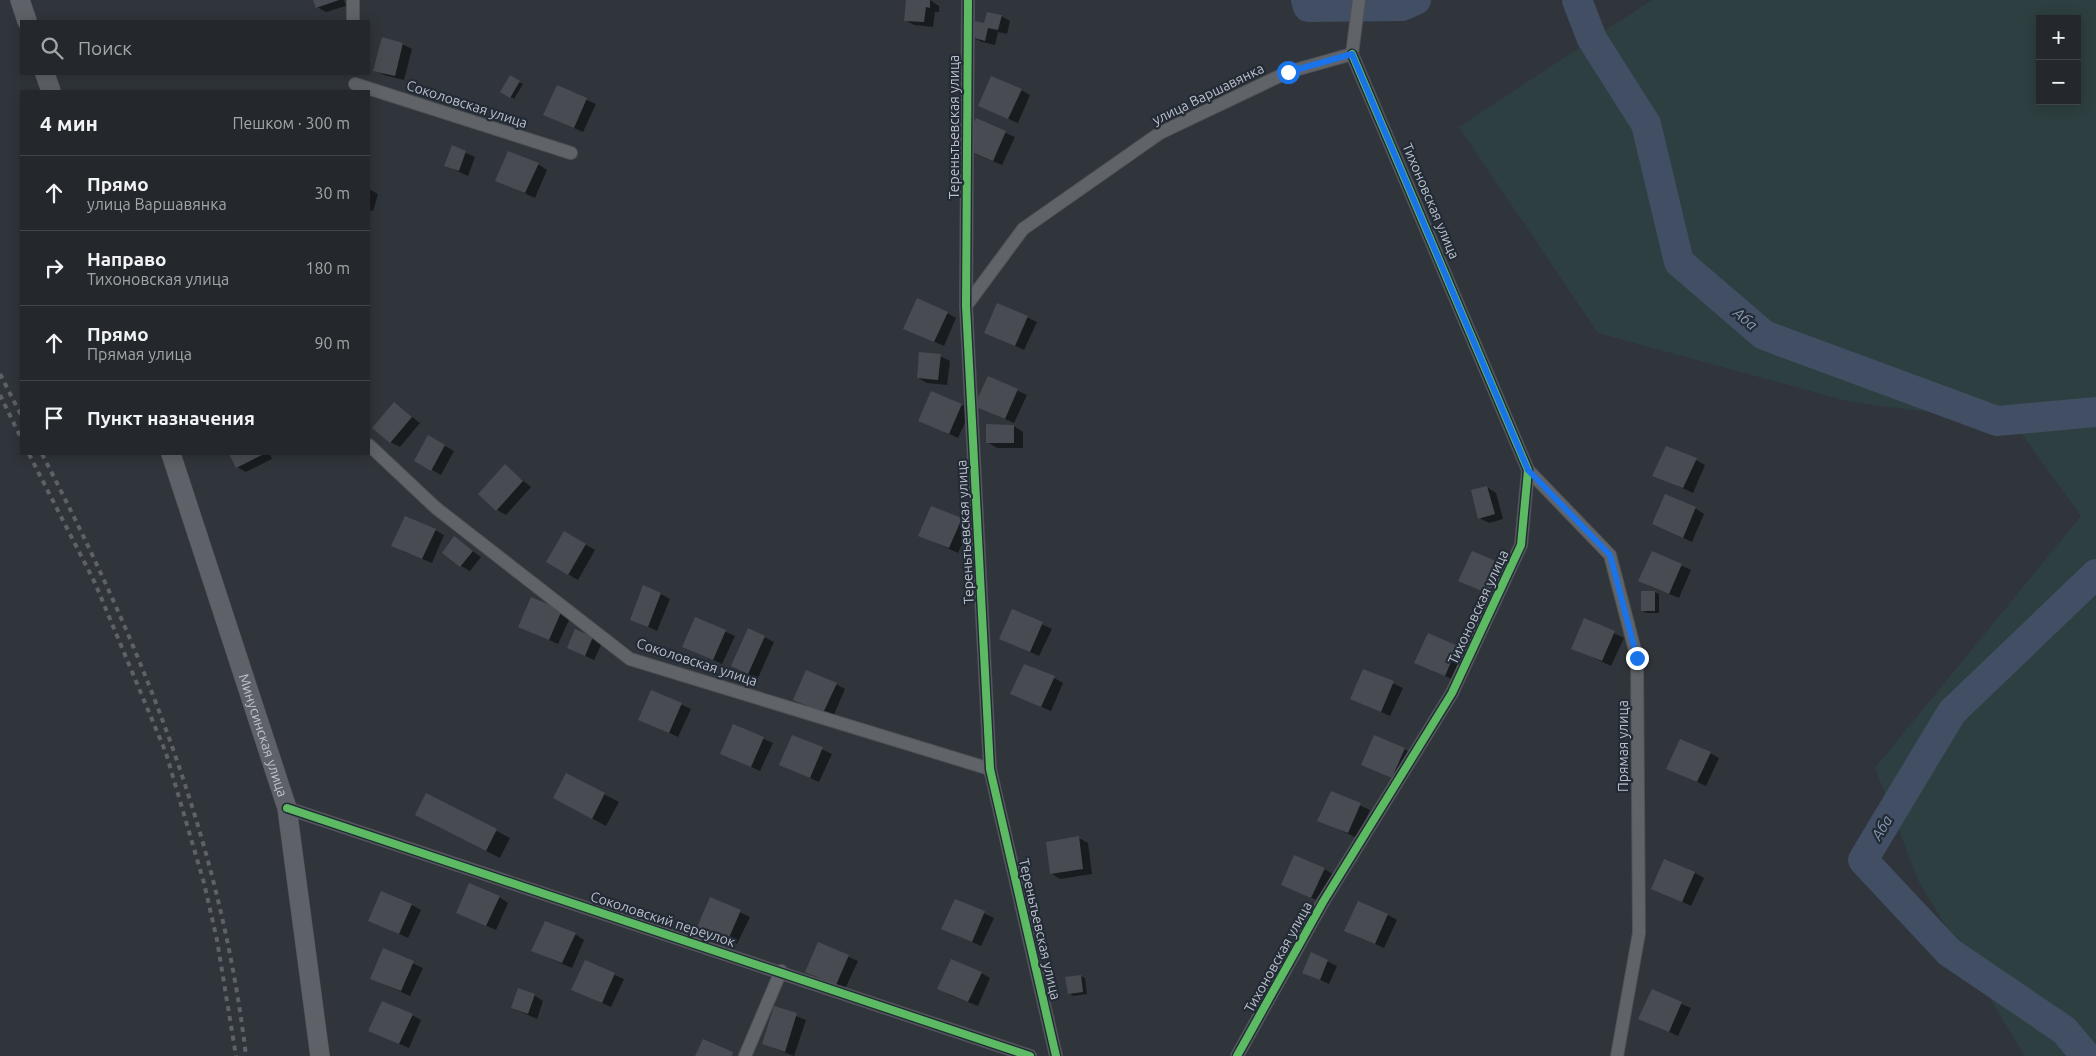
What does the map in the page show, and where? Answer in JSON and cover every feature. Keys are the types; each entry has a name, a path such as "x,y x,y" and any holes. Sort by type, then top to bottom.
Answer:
{"main road":[{"path":"20,0 27,20"},
{"path":"45,75 51,90"},
{"name":"Минусинская улица","path":"170,455 287,808 320,1056"}],"street":[{"path":"353,0 354,20"},
{"name":"Тереньтьевская улица","path":"968,0 966,306 990,769 1056,1056"},
{"path":"1352,54 1359,0"},
{"name":"улица Варшавянка","path":"966,306 1023,229 1160,133 1288,72 1352,54"},
{"name":"Тихоновская улица","path":"1237,1056 1323,902 1452,693 1521,545 1528,470 1352,54"},
{"name":"Соколовская улица","path":"354,83 570,153"},
{"name":"Соколовская улица","path":"370,446 436,508 630,658 990,769"},
{"name":"Прямая улица","path":"1528,470 1610,555 1637,658 1639,932 1617,1056"},
{"name":"Соколовский переулок","path":"287,808 781,971 1030,1056"},
{"path":"745,1056 781,971"}],"shaded area":[{"path":"1652,0 2096,0 2096,1056 2025,1056 1919,882 1875,768 2081,516 2014,423 1851,402 1598,333 1459,127"}],"building":[{"path":"313,0 339,0 316,8"},
{"path":"906,0 930,0 930,8 926,7 924,22 904,21"},
{"path":"987,12 1002,15 998,30 988,28 985,41 971,37 975,21 984,23"},
{"path":"382,37 403,43 395,76 373,71"},
{"path":"510,75 520,81 510,98 500,92"},
{"path":"991,76 1022,89 1008,119 978,106"},
{"path":"557,85 587,98 574,128 543,115"},
{"path":"976,118 1006,131 993,161 962,148"},
{"path":"452,145 466,151 459,171 444,166"},
{"path":"508,151 539,163 525,193 495,181"},
{"path":"917,298 948,312 934,342 903,329"},
{"path":"997,303 1028,316 1015,346 984,333"},
{"path":"919,352 941,354 938,380 917,378"},
{"path":"988,376 1018,389 1005,419 974,406"},
{"path":"931,391 962,404 949,434 918,421"},
{"path":"394,402 412,417 390,443 372,428"},
{"path":"986,424 1014,425 1014,443 986,443"},
{"path":"428,435 445,445 431,471 414,461"},
{"path":"1666,446 1697,458 1683,488 1652,476"},
{"path":"230,455 262,455 236,468"},
{"path":"505,464 523,481 496,511 478,494"},
{"path":"1487,486 1495,514 1478,519 1471,490"},
{"path":"1665,494 1696,507 1683,538 1652,524"},
{"path":"931,506 962,518 949,548 918,536"},
{"path":"405,516 436,529 422,559 391,546"},
{"path":"564,531 586,544 568,575 546,562"},
{"path":"454,536 473,551 460,567 442,553"},
{"path":"1472,551 1503,564 1489,594 1458,581"},
{"path":"1652,551 1682,564 1669,594 1638,581"},
{"path":"643,585 661,593 648,627 630,620"},
{"path":"1641,591 1655,591 1655,611 1641,611"},
{"path":"531,597 562,610 549,640 518,627"},
{"path":"1012,609 1043,622 1030,652 999,639"},
{"path":"695,617 726,630 713,660 682,647"},
{"path":"1584,618 1615,631 1602,661 1571,649"},
{"path":"748,628 765,636 748,674 731,666"},
{"path":"575,629 593,637 585,656 567,648"},
{"path":"1428,633 1458,646 1445,676 1414,663"},
{"path":"1024,664 1055,676 1041,707 1010,694"},
{"path":"1363,669 1394,681 1381,712 1350,699"},
{"path":"806,670 837,683 823,713 793,700"},
{"path":"651,690 682,703 669,733 638,720"},
{"path":"733,724 764,737 751,767 720,754"},
{"path":"792,735 823,747 810,778 779,765"},
{"path":"1374,735 1405,748 1392,778 1361,765"},
{"path":"1680,739 1711,752 1697,782 1666,769"},
{"path":"566,773 605,793 592,819 553,798"},
{"path":"1331,791 1361,803 1348,833 1317,821"},
{"path":"426,793 497,829 486,851 415,815"},
{"path":"1079,836 1083,869 1050,874 1046,842"},
{"path":"1294,855 1325,868 1311,898 1281,885"},
{"path":"1664,859 1695,872 1682,902 1651,889"},
{"path":"469,883 500,896 486,926 456,913"},
{"path":"381,891 412,904 399,934 368,921"},
{"path":"710,897 741,910 728,940 697,927"},
{"path":"955,899 985,911 972,942 941,929"},
{"path":"1358,901 1388,914 1375,944 1344,931"},
{"path":"545,921 576,933 562,963 531,951"},
{"path":"818,942 849,955 836,985 805,972"},
{"path":"383,948 414,961 401,991 370,979"},
{"path":"1311,952 1328,960 1320,980 1302,973"},
{"path":"951,959 982,972 968,1002 937,989"},
{"path":"585,960 615,973 602,1003 571,990"},
{"path":"1081,975 1083,992 1068,994 1065,977"},
{"path":"518,988 535,994 528,1014 511,1008"},
{"path":"1652,989 1682,1002 1669,1032 1638,1019"},
{"path":"382,1001 413,1014 399,1044 368,1031"},
{"path":"774,1006 797,1013 785,1052 762,1044"},
{"path":"703,1039 733,1052 732,1056 695,1056"}],"waterway":[{"name":"Аба","path":"1306,0 1308,7 1402,6 1416,0"},
{"name":"Аба","path":"1577,0 1592,39 1646,124 1679,262 1764,335 1997,421 2096,412"},
{"name":"Аба","path":"2086,1056 2064,1030 1949,952 1863,860 1952,712 2096,574"}],"railway":[{"path":"0,374 20,413"},
{"path":"0,395 20,436"},
{"path":"30,455 95,583 166,753 204,883 217,940 236,1056"},
{"path":"42,455 112,598 172,746 197,821 218,898 234,976 246,1056"}],"cycle path":[{"path":"968,0 966,306 990,769 1056,1056"},
{"path":"1237,1056 1323,902 1452,693 1521,545 1528,470 1352,54"},
{"path":"287,808 1030,1056"}],"route":[{"path":"1288,72 1352,54 1528,470 1610,555 1637,658"}]}
